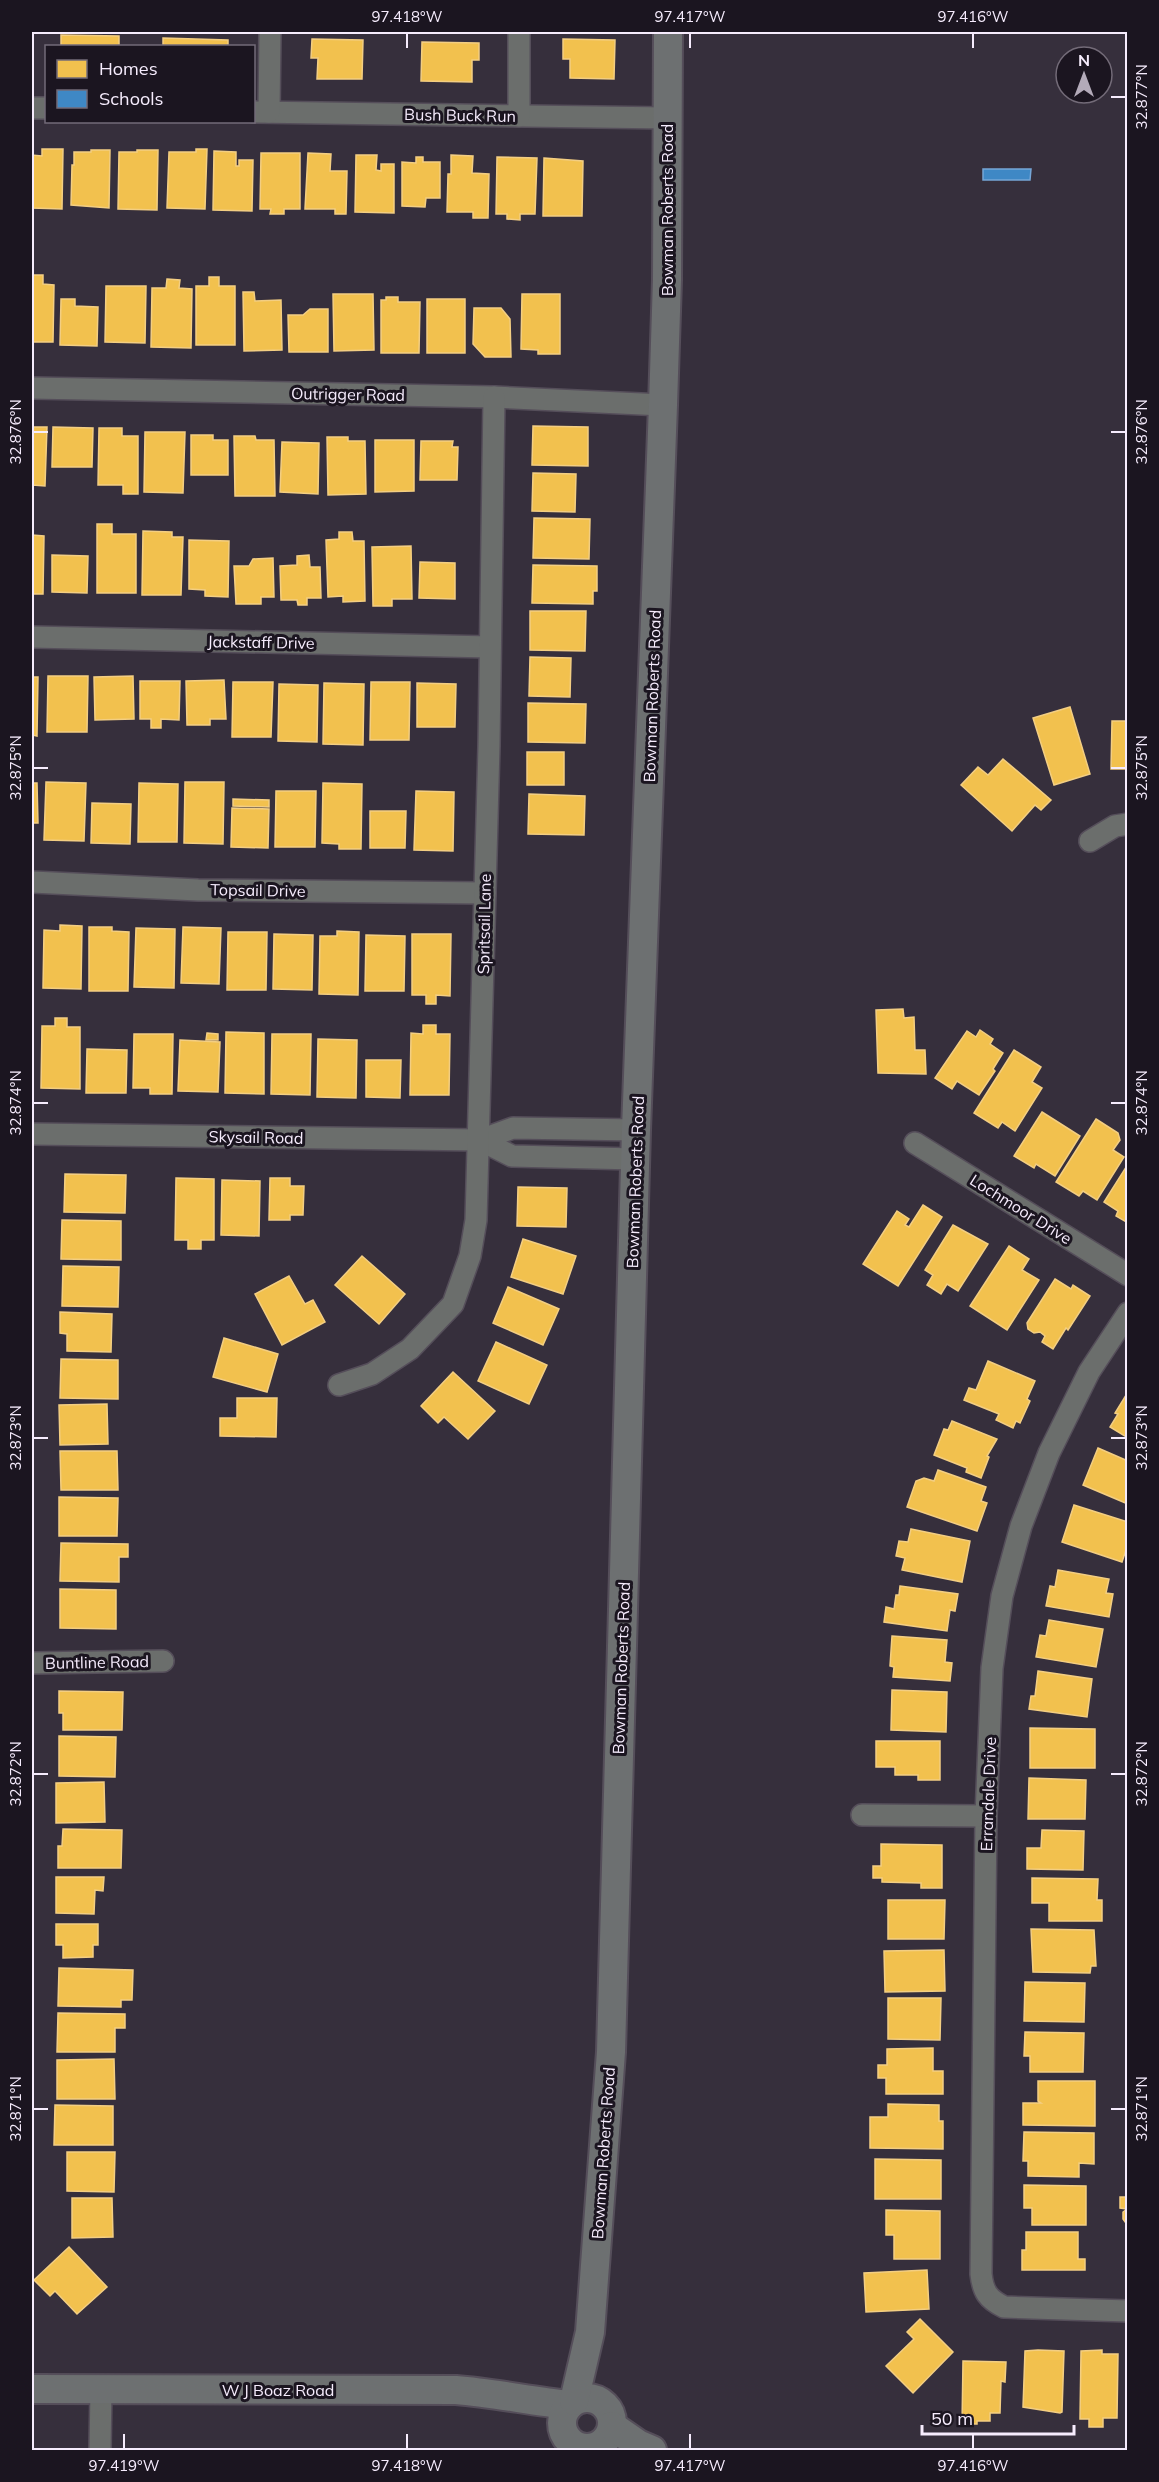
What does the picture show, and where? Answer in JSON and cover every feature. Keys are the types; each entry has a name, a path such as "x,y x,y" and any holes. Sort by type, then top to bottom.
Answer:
{"street":[{"path":"261,112 270,32"},
{"path":"519,32 519,116"},
{"name":"Bowman Roberts Road","path":"588,2432 590,2331 611,2052 635,1159 667,268 668,32"},
{"name":"Bush Buck Run","path":"261,112 667,118"},
{"name":"Outrigger Road","path":"32,388 494,397 663,405"},
{"name":"Spritsail Lane","path":"339,1385 372,1374 410,1349 453,1304 470,1256 476,1220 480,1140 494,397"},
{"name":"Jackstaff Drive","path":"32,637 490,647"},
{"path":"1090,842 1115,826 1128,824"},
{"name":"Topsail Drive","path":"32,882 198,890 484,893"},
{"name":"Skysail Road","path":"32,1134 480,1140 513,1128 636,1130"},
{"name":"Skysail Road","path":"480,1140 512,1156 635,1159"},
{"name":"Lochmoor Drive","path":"915,1143 1128,1275"},
{"name":"Errandale Drive","path":"1128,1313 1089,1372 1049,1453 1018,1536 1002,1596 992,1668 986,1816 981,2274 982,2289 991,2301 1004,2307 1128,2311"},
{"name":"Buntline Road","path":"32,1663 163,1661"},
{"path":"862,1815 986,1816"},
{"name":"W J Boaz Road","path":"32,2390 456,2390 499,2394 524,2400 588,2432 638,2444 652,2451"},
{"path":"100,2451 101,2390"}],"building: Homes":[{"path":"61,35 119,36 119,45 61,45"},
{"path":"163,38 228,40 228,45 163,45"},
{"path":"312,39 363,40 362,79 317,79 318,58 311,58"},
{"path":"563,39 615,40 614,79 570,78 570,59 563,59"},
{"path":"422,42 479,43 479,60 472,60 472,82 421,81"},
{"path":"42,149 63,149 62,209 32,208 32,155 42,156"},
{"path":"196,149 207,149 205,209 167,208 169,152 196,152"},
{"path":"91,150 110,150 109,208 71,205 74,152 91,152"},
{"path":"137,150 158,150 157,210 118,209 119,152 137,152"},
{"path":"214,151 236,152 236,166 239,166 239,160 253,160 252,211 213,210"},
{"path":"261,153 300,153 300,209 284,209 284,214 270,214 271,209 260,209"},
{"path":"308,153 331,154 330,171 347,171 346,214 335,214 335,209 305,209"},
{"path":"356,155 377,155 376,170 381,171 381,164 394,164 394,213 355,212"},
{"path":"451,155 473,156 472,173 489,174 488,218 473,218 473,212 447,212"},
{"path":"416,157 423,157 423,162 440,162 440,198 426,198 425,207 402,206 402,162 416,163"},
{"path":"497,157 537,158 535,214 520,214 520,220 507,219 507,214 496,214"},
{"path":"544,158 583,161 582,216 543,216"},
{"path":"32,275 43,275 43,284 54,285 53,342 32,342"},
{"path":"209,277 219,277 219,286 235,286 235,345 196,345 196,286 209,286"},
{"path":"167,279 180,280 179,288 192,289 191,348 151,347 152,288 166,288"},
{"path":"106,286 146,286 145,343 105,342"},
{"path":"243,292 254,292 255,301 281,300 282,350 244,351"},
{"path":"333,294 373,294 374,350 334,351"},
{"path":"522,294 560,294 560,354 538,354 538,350 521,349"},
{"path":"386,297 398,297 398,302 420,302 419,353 381,353 381,300 386,300"},
{"path":"61,299 75,299 75,306 98,307 97,346 60,345"},
{"path":"427,299 465,299 465,353 427,353"},
{"path":"474,308 501,308 510,319 511,357 485,357 473,344"},
{"path":"310,309 328,309 328,352 289,352 288,315 303,315"},
{"path":"533,426 588,427 588,466 532,465"},
{"path":"32,427 47,427 45,486 32,485"},
{"path":"53,427 93,428 92,467 52,467"},
{"path":"99,428 122,428 122,436 138,436 138,494 123,494 123,485 98,485"},
{"path":"145,432 185,432 183,493 144,492"},
{"path":"191,435 213,435 213,440 228,440 228,475 191,475"},
{"path":"234,436 255,436 256,440 274,440 275,496 235,496"},
{"path":"327,437 348,437 348,441 365,441 366,494 328,495"},
{"path":"375,440 414,440 414,491 375,492"},
{"path":"421,441 453,441 452,447 458,447 457,480 420,480"},
{"path":"282,442 319,443 318,494 280,492"},
{"path":"533,473 576,474 575,512 532,511"},
{"path":"534,518 590,519 589,559 533,558"},
{"path":"97,524 112,524 112,534 136,534 136,593 97,593"},
{"path":"143,531 172,532 172,537 183,537 181,595 142,595"},
{"path":"339,532 352,532 353,541 364,541 365,601 343,602 343,596 328,597 326,540 339,539"},
{"path":"32,535 44,536 43,594 32,594"},
{"path":"189,540 229,541 228,597 205,596 205,590 189,589"},
{"path":"411,546 412,599 392,599 392,606 373,606 372,547"},
{"path":"52,555 88,556 87,593 52,592"},
{"path":"309,555 310,567 320,567 321,598 307,598 307,605 298,605 297,600 281,600 280,566 297,565 297,556"},
{"path":"273,558 274,597 261,597 261,604 236,604 234,566 249,566 253,559"},
{"path":"420,562 455,563 455,599 419,598"},
{"path":"533,565 597,566 597,591 593,591 593,604 532,603"},
{"path":"530,611 586,611 585,651 530,650"},
{"path":"530,657 571,658 570,697 529,696"},
{"path":"48,676 88,676 87,732 47,732"},
{"path":"133,676 134,719 95,720 94,677"},
{"path":"32,677 38,677 37,736 32,735"},
{"path":"224,680 226,719 210,719 210,725 187,725 186,681"},
{"path":"140,681 180,681 179,720 161,719 161,728 151,728 151,719 140,719"},
{"path":"233,682 273,682 271,737 232,737"},
{"path":"371,682 410,682 409,740 370,740"},
{"path":"324,683 364,684 363,745 323,744"},
{"path":"417,683 456,684 455,727 417,727"},
{"path":"279,684 318,685 317,742 278,741"},
{"path":"528,703 586,704 585,743 528,742"},
{"path":"1070,707 1090,774 1054,785 1033,718"},
{"path":"1112,721 1128,721 1128,769 1111,769"},
{"path":"527,752 564,752 564,785 527,785"},
{"path":"1003,759 1051,800 1041,810 1035,805 1012,831 961,785 978,767 988,775"},
{"path":"46,782 86,783 84,841 44,840"},
{"path":"185,782 224,782 223,844 184,843"},
{"path":"32,783 37,783 38,823 32,823"},
{"path":"139,783 178,784 177,842 138,842"},
{"path":"323,783 362,784 361,849 339,849 339,844 322,843"},
{"path":"276,791 316,791 315,847 275,847"},
{"path":"416,791 454,792 453,851 414,850"},
{"path":"529,794 585,796 584,835 528,834"},
{"path":"233,799 269,800 269,807 233,806"},
{"path":"92,803 131,804 130,844 91,843"},
{"path":"232,808 269,809 268,848 231,847"},
{"path":"370,811 406,811 405,848 370,848"},
{"path":"60,925 82,926 81,989 43,988 44,930 60,931"},
{"path":"89,927 112,927 112,931 129,932 128,991 89,991"},
{"path":"183,927 221,928 219,984 181,983"},
{"path":"136,928 175,929 174,988 134,987"},
{"path":"337,931 359,932 358,995 319,994 320,936 337,936"},
{"path":"228,932 267,932 266,990 227,990"},
{"path":"274,934 313,935 312,990 273,989"},
{"path":"412,934 451,934 450,996 436,995 436,1004 426,1004 426,995 412,995"},
{"path":"366,935 405,936 404,991 365,991"},
{"path":"903,1009 904,1018 914,1017 915,1050 925,1050 926,1074 878,1073 876,1010"},
{"path":"55,1018 67,1018 67,1027 80,1027 80,1089 41,1088 42,1026 55,1026"},
{"path":"423,1025 436,1025 436,1034 450,1034 449,1095 410,1095 411,1033 423,1034"},
{"path":"980,1030 993,1039 990,1044 1003,1053 993,1069 995,1071 979,1095 957,1081 952,1089 935,1078 967,1031 976,1037"},
{"path":"226,1032 264,1033 264,1094 225,1093"},
{"path":"207,1033 218,1034 218,1040 206,1040"},
{"path":"134,1034 173,1034 172,1094 150,1094 150,1088 133,1088"},
{"path":"272,1034 311,1034 310,1095 271,1094"},
{"path":"318,1039 357,1040 356,1098 317,1097"},
{"path":"180,1040 220,1042 218,1092 178,1091"},
{"path":"87,1049 127,1050 126,1093 86,1093"},
{"path":"1014,1050 1041,1067 1032,1082 1042,1088 1015,1131 1002,1122 998,1128 974,1113"},
{"path":"366,1060 401,1060 400,1098 366,1097"},
{"path":"1042,1112 1080,1136 1055,1176 1036,1164 1034,1168 1014,1156"},
{"path":"1096,1119 1118,1133 1120,1140 1113,1150 1124,1157 1097,1200 1083,1191 1079,1196 1056,1182"},
{"path":"1128,1164 1128,1223 1116,1216 1118,1211 1104,1202"},
{"path":"65,1174 126,1175 125,1213 64,1212"},
{"path":"176,1178 214,1179 214,1240 201,1240 201,1249 188,1249 188,1240 175,1240"},
{"path":"270,1178 290,1178 290,1186 304,1186 303,1215 290,1215 290,1220 269,1220"},
{"path":"222,1180 260,1181 259,1236 221,1235"},
{"path":"518,1187 567,1188 566,1227 517,1226"},
{"path":"923,1205 942,1217 898,1286 863,1264 897,1211 909,1219 905,1225 909,1227"},
{"path":"62,1220 121,1221 121,1260 61,1259"},
{"path":"953,1225 988,1244 958,1291 947,1284 941,1294 927,1285 933,1275 925,1270"},
{"path":"523,1239 576,1256 563,1294 511,1277"},
{"path":"1009,1246 1029,1259 1022,1270 1039,1280 1007,1330 970,1306"},
{"path":"362,1256 405,1294 379,1324 335,1285"},
{"path":"63,1266 119,1267 118,1307 62,1306"},
{"path":"289,1276 305,1304 313,1300 325,1322 282,1345 255,1294"},
{"path":"1055,1279 1071,1289 1073,1285 1090,1296 1053,1349 1042,1342 1045,1336 1040,1332 1034,1333 1028,1329 1027,1323"},
{"path":"508,1287 559,1309 543,1345 493,1323"},
{"path":"60,1312 112,1314 111,1352 67,1351 67,1334 60,1333"},
{"path":"224,1338 278,1354 267,1392 213,1377"},
{"path":"496,1342 547,1365 529,1404 478,1381"},
{"path":"61,1359 118,1360 118,1399 60,1398"},
{"path":"988,1361 1035,1381 1027,1399 1030,1401 1020,1423 1016,1421 1013,1428 996,1420 999,1414 964,1400 969,1388 976,1390"},
{"path":"453,1372 495,1411 468,1439 444,1417 438,1423 421,1406"},
{"path":"1128,1392 1128,1438 1110,1427 1118,1414 1115,1413"},
{"path":"237,1398 277,1398 276,1437 220,1436 220,1418 237,1418"},
{"path":"107,1404 108,1444 60,1445 59,1405"},
{"path":"952,1421 997,1439 987,1456 989,1457 981,1478 966,1472 967,1468 934,1455 944,1429 948,1430"},
{"path":"1098,1448 1128,1461 1128,1504 1083,1485"},
{"path":"60,1451 117,1451 118,1490 61,1490"},
{"path":"938,1470 986,1487 981,1501 987,1503 977,1531 907,1507 916,1481 924,1478 934,1481"},
{"path":"59,1497 118,1498 117,1536 59,1536"},
{"path":"1074,1505 1128,1522 1128,1544 1122,1562 1062,1542"},
{"path":"911,1529 970,1541 962,1582 902,1570 905,1558 896,1556 899,1541 908,1542"},
{"path":"61,1543 128,1544 128,1557 119,1557 119,1582 60,1581"},
{"path":"1058,1570 1109,1579 1106,1593 1113,1594 1109,1617 1046,1606 1050,1586 1055,1587"},
{"path":"900,1586 958,1594 955,1611 950,1610 947,1631 884,1622 886,1607 894,1609"},
{"path":"60,1589 116,1590 116,1629 60,1628"},
{"path":"1049,1620 1103,1629 1096,1667 1036,1657 1040,1635 1046,1636"},
{"path":"892,1636 947,1640 945,1662 952,1663 950,1681 893,1677 894,1667 890,1666"},
{"path":"1038,1671 1092,1679 1087,1717 1029,1709 1031,1696 1035,1696"},
{"path":"892,1690 947,1692 946,1732 891,1730"},
{"path":"59,1691 123,1692 122,1730 63,1730 63,1713 59,1713"},
{"path":"1030,1728 1095,1729 1095,1768 1030,1768"},
{"path":"59,1736 116,1737 115,1777 59,1776"},
{"path":"876,1741 940,1741 940,1780 918,1780 918,1775 895,1775 895,1767 876,1767"},
{"path":"1029,1778 1086,1780 1085,1819 1028,1819"},
{"path":"104,1782 105,1822 56,1823 56,1783"},
{"path":"63,1829 122,1830 121,1868 58,1868 58,1846 62,1846"},
{"path":"1042,1830 1084,1831 1083,1870 1027,1869 1027,1848 1041,1848"},
{"path":"881,1844 942,1845 942,1888 921,1888 921,1883 882,1882 882,1878 873,1878 873,1866 881,1866"},
{"path":"56,1877 104,1877 103,1891 95,1890 94,1914 56,1913"},
{"path":"1032,1878 1098,1879 1097,1900 1102,1900 1102,1921 1049,1921 1049,1903 1032,1903"},
{"path":"888,1900 945,1900 944,1939 888,1939"},
{"path":"56,1924 98,1924 98,1945 93,1945 93,1957 63,1958 63,1945 56,1945"},
{"path":"1031,1929 1094,1930 1096,1966 1091,1966 1090,1973 1033,1972"},
{"path":"944,1950 945,1991 885,1992 884,1951"},
{"path":"59,1968 133,1970 132,2000 121,2000 121,2007 58,2006"},
{"path":"1025,1982 1085,1983 1084,2022 1024,2021"},
{"path":"888,1998 941,1998 940,2040 888,2039"},
{"path":"58,2013 125,2014 125,2028 115,2028 115,2052 57,2052"},
{"path":"1025,2032 1084,2033 1083,2072 1030,2072 1030,2056 1024,2056"},
{"path":"933,2048 933,2071 943,2071 943,2094 886,2094 886,2078 878,2078 878,2065 887,2065 887,2049"},
{"path":"114,2059 115,2099 57,2099 57,2060"},
{"path":"1038,2081 1095,2081 1095,2126 1023,2125 1023,2103 1041,2103 1038,2101"},
{"path":"888,2104 939,2105 939,2121 943,2121 943,2149 870,2148 870,2117 888,2117"},
{"path":"55,2105 113,2106 113,2145 54,2145"},
{"path":"1024,2132 1094,2133 1094,2164 1079,2163 1079,2177 1028,2176 1028,2161 1023,2161"},
{"path":"67,2152 115,2152 114,2192 67,2191"},
{"path":"875,2159 941,2160 941,2199 875,2199"},
{"path":"1024,2185 1086,2186 1086,2225 1032,2225 1032,2208 1024,2208"},
{"path":"1120,2197 1128,2197 1128,2226 1123,2219 1123,2212 1127,2209 1120,2208"},
{"path":"72,2198 112,2198 113,2237 72,2238"},
{"path":"886,2210 940,2211 940,2259 894,2259 894,2235 886,2235"},
{"path":"1026,2232 1078,2232 1078,2259 1085,2259 1085,2270 1022,2270 1022,2250 1026,2250"},
{"path":"1126,2235 1128,2235 1128,2273 1126,2273"},
{"path":"69,2247 107,2287 77,2314 55,2291 50,2296 34,2280"},
{"path":"927,2270 929,2309 866,2312 864,2273"},
{"path":"920,2319 953,2352 913,2393 886,2366 914,2339 907,2332"},
{"path":"1102,2350 1102,2354 1118,2354 1117,2418 1103,2418 1103,2427 1089,2427 1089,2419 1080,2419 1081,2351"},
{"path":"1025,2351 1064,2351 1062,2412 1060,2413 1023,2407"},
{"path":"963,2361 1006,2362 1005,2382 1001,2381 1000,2413 990,2413 990,2421 962,2424"}],"building: Schools":[{"path":"983,169 1031,169 1030,180 983,180"}]}
